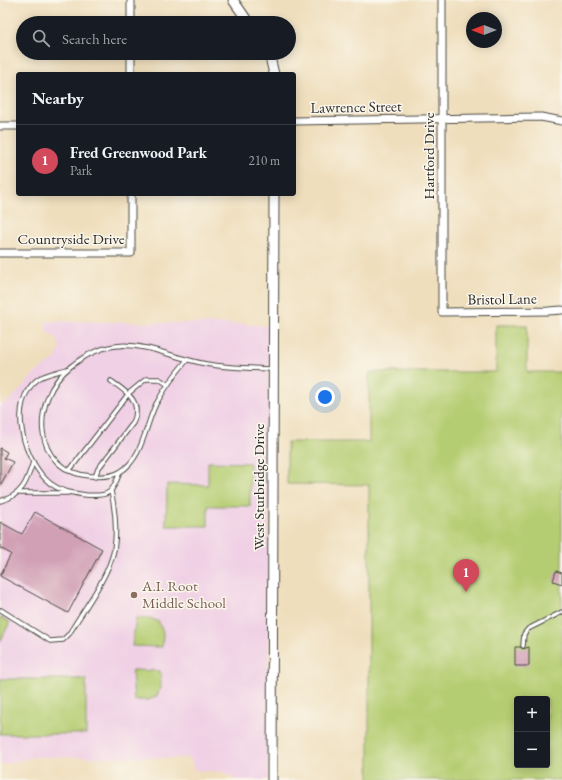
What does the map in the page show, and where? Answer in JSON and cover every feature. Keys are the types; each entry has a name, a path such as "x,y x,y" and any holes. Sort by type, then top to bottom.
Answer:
{"street":[{"path":"131,16 132,0"},
{"path":"233,0 244,16"},
{"name":"Hartford Drive","path":"442,0 442,312"},
{"path":"131,60 131,72"},
{"path":"271,60 274,72"},
{"name":"Lawrence Street","path":"296,121 541,117 562,121"},
{"path":"0,126 16,126"},
{"name":"Countryside Drive","path":"0,253 131,253 131,196"},
{"name":"West Sturbridge Drive","path":"272,780 274,196"},
{"name":"Bristol Lane","path":"442,312 548,312 562,310"}],"lane":[{"path":"187,360 167,384 146,426 134,460 120,472 110,476 95,477 79,475 64,468 53,457 45,442 42,419 45,404 52,388 67,369 80,359 95,352 115,346 128,345 150,347 187,360 230,367 274,369"},
{"path":"67,369 39,378 30,387 23,406 21,427 26,449 33,462 51,483 68,493"},
{"path":"70,471 129,394 146,379 159,379 167,384"},
{"path":"95,477 98,469 133,423 137,415 136,406 129,394 111,381"},
{"path":"19,493 27,483 33,462"},
{"path":"0,501 19,493 68,493 98,496 107,494 114,489 120,472"},
{"path":"1,610 50,641 63,640 69,634 104,575 114,550 115,532 111,492"},
{"path":"523,646 524,634 528,629 562,612"}],"shaded area":[{"name":"A.I. Root Middle School","path":"46,321 243,324 269,326 268,780 237,780 223,772 194,770 190,758 34,757 0,765 0,404 4,404 11,399 34,374 55,359 60,348 56,338 46,331"}],"green space":[{"path":"496,325 527,325 527,372 562,372 562,780 369,780 369,485 287,484 287,442 369,442 369,372 496,372"},
{"path":"208,462 250,463 250,506 208,506 208,526 166,526 167,484 208,485"},
{"path":"0,617 10,622 0,642"},
{"path":"136,618 150,618 159,622 163,633 162,647 132,646"},
{"path":"132,670 160,671 161,688 156,697 148,700 134,700"},
{"path":"0,679 86,679 86,734 0,734"}],"building":[{"path":"0,448 7,452 4,458 13,462 0,486"},
{"path":"35,512 102,549 68,613 0,576 11,554 0,548 0,522 22,534"},
{"path":"556,571 562,573 562,584 553,581"},
{"path":"515,647 520,647 523,649 529,647 529,666 515,666"}],"place":[{"name":"Fred Greenwood Park","path":"466,592"},
{"name":"A.I. Root Middle School","path":"134,595"}]}
